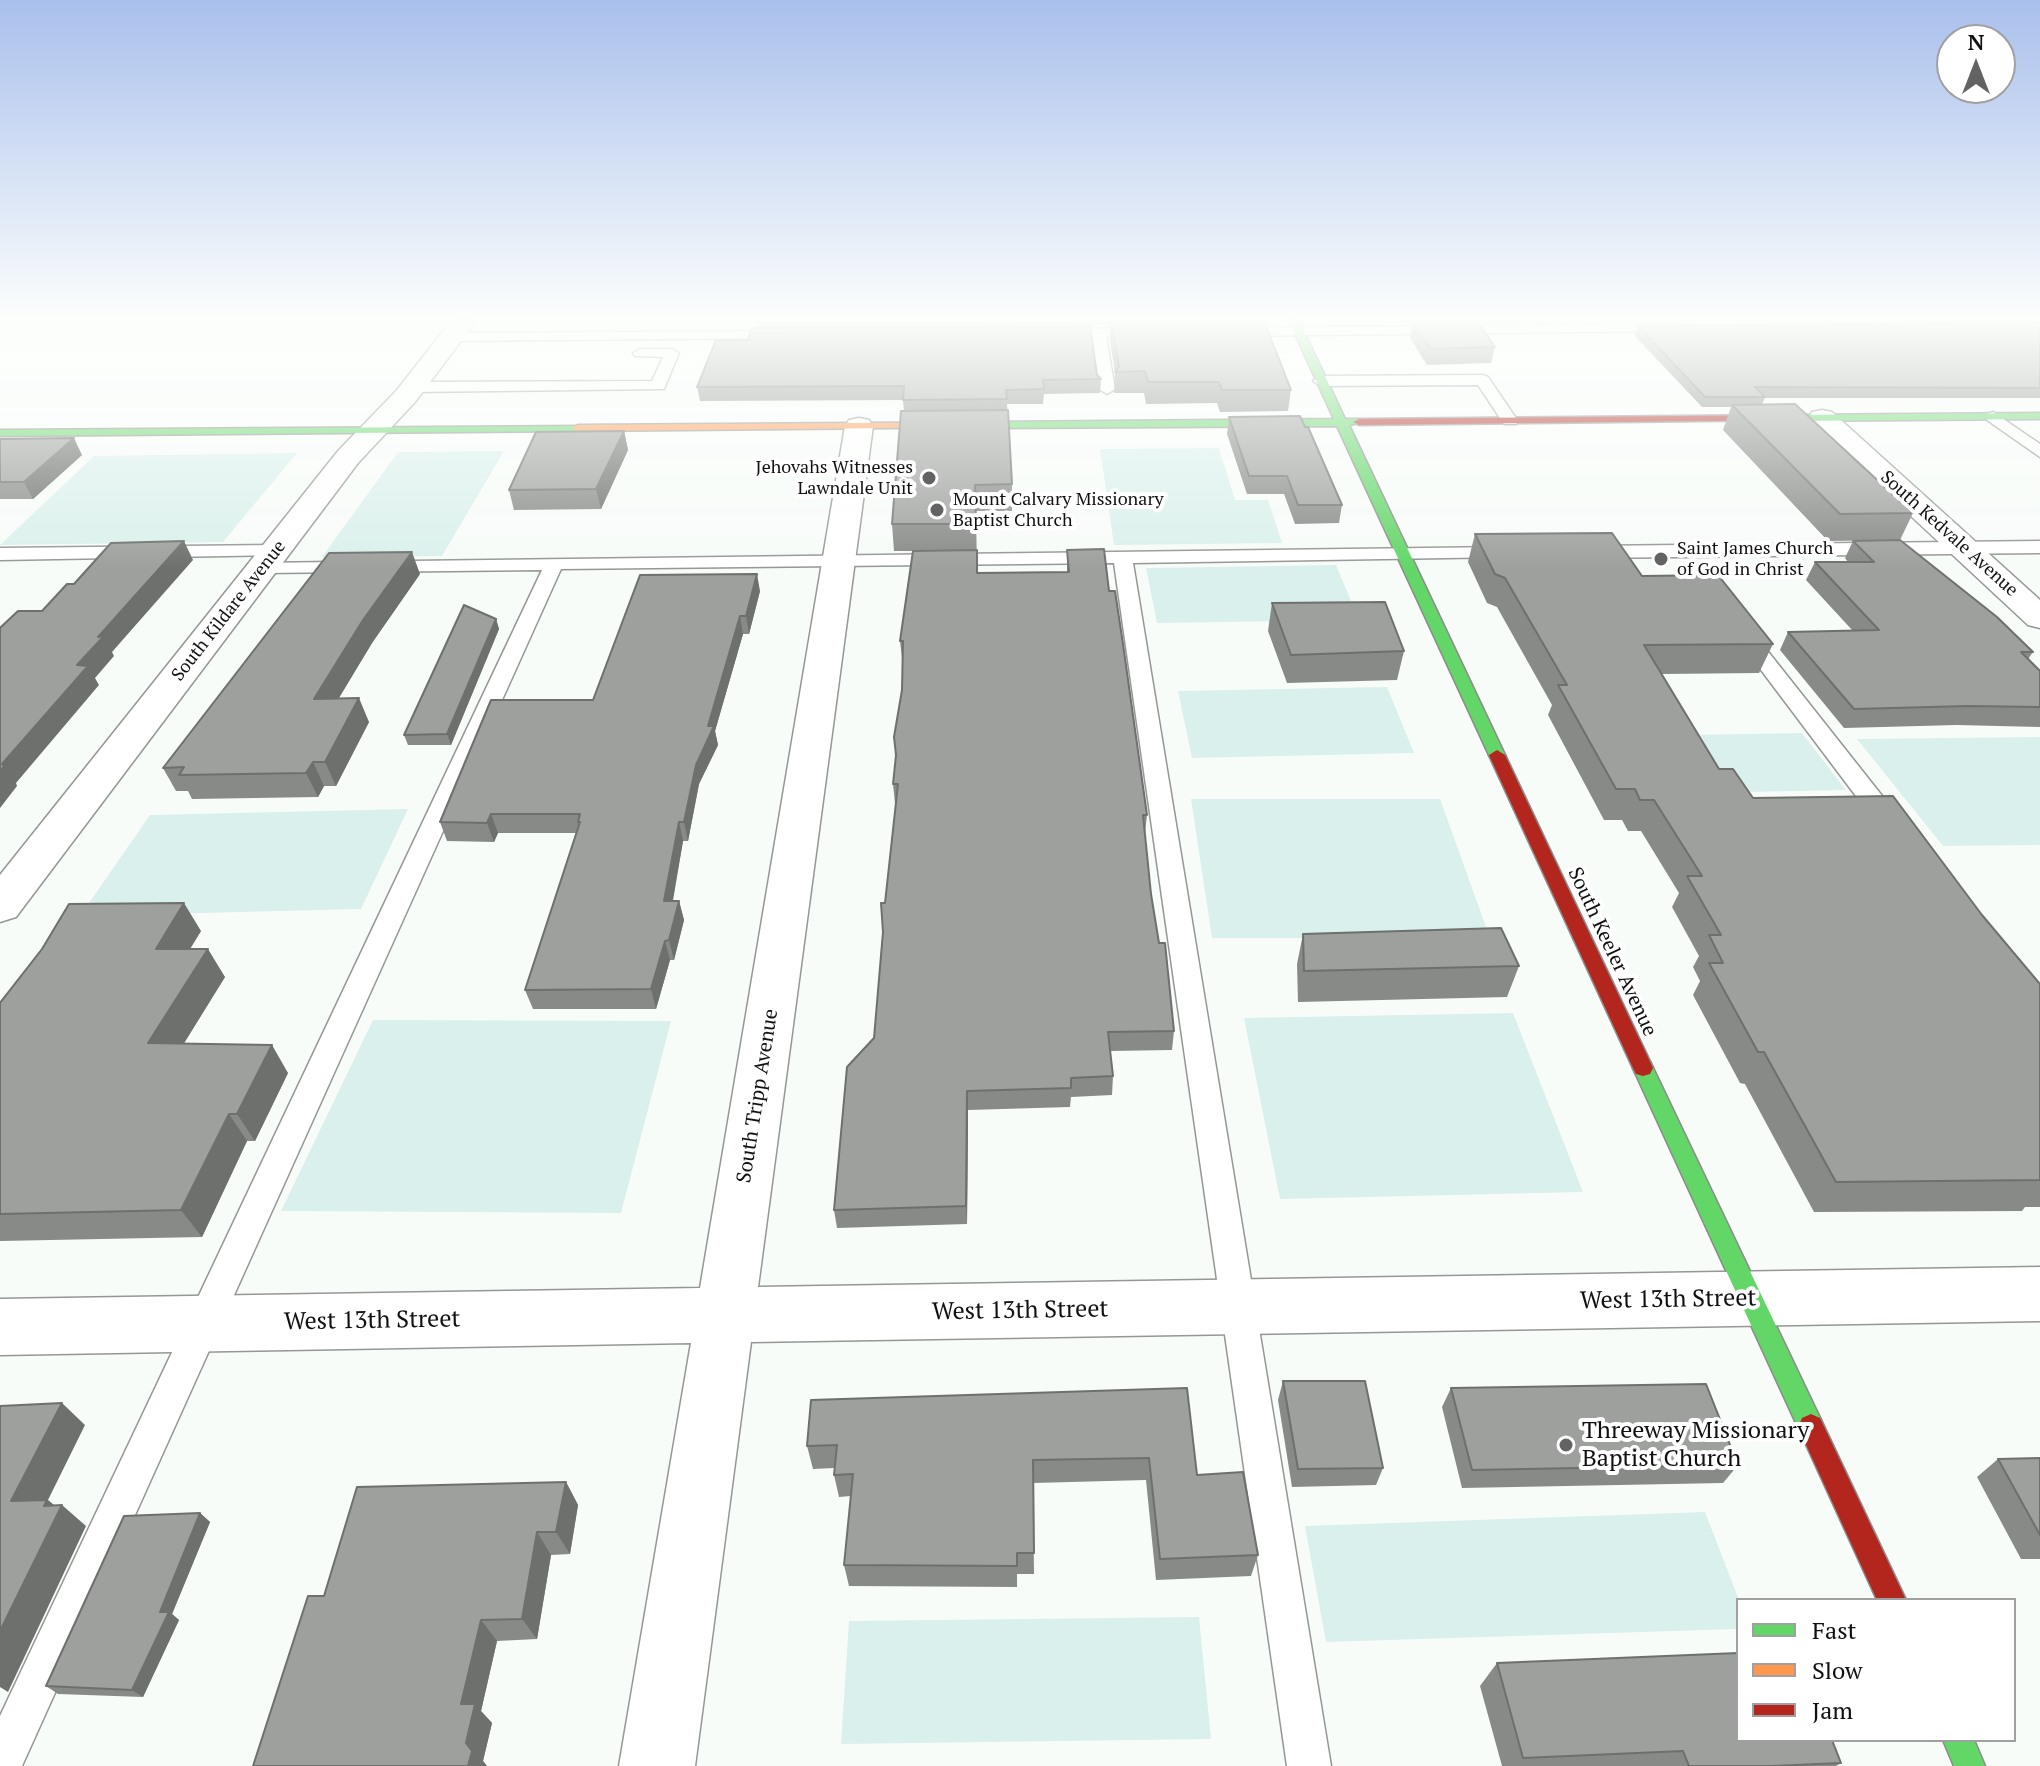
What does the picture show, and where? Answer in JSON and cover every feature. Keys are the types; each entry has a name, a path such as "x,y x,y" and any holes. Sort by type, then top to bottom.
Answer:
{"main road":[{"name":"South Keeler Avenue","path":"1331,403 1891,1598"},
{"path":"0,433 2040,416"},
{"path":"1959,1742 1970,1766"}],"street":[{"name":"South Kildare Avenue","path":"0,906 348,457 399,403"},
{"name":"South Kedvale Avenue","path":"1822,418 2040,618"},
{"name":"South Tripp Avenue","path":"657,1766 859,426"},
{"name":"West 13th Street","path":"0,1327 2040,1294"}],"lane":[{"path":"1498,403 1510,421"},
{"path":"1993,417 2040,452"},
{"path":"1572,553 2040,547"},
{"path":"1680,551 1699,577"},
{"path":"0,554 554,564 1526,553"},
{"path":"1123,558 1309,1766"},
{"path":"0,1765 554,564"},
{"path":"1728,614 1904,841"}],"shaded area":[{"path":"1219,448 1235,500 1268,500 1282,543 1114,545 1100,449"},
{"path":"504,451 442,556 322,557 398,452"},
{"path":"297,453 223,542 0,545 94,456"},
{"path":"1336,565 1359,620 1157,623 1146,568"},
{"path":"1387,687 1414,753 1192,758 1178,691"},
{"path":"1802,733 1846,790 1595,795 1564,737"},
{"path":"2040,737 2040,845 1943,846 1857,739"},
{"path":"1191,799 1440,799 1490,938 1212,938"},
{"path":"408,809 361,909 80,916 150,815"},
{"path":"1513,1013 1583,1192 1280,1199 1244,1018"},
{"path":"373,1020 671,1021 621,1213 281,1211"},
{"path":"1705,1512 1738,1598 1736,1629 1326,1642 1305,1526"},
{"path":"1199,1617 1211,1739 841,1744 849,1621"}],"building":[{"path":"1795,404 1913,513 1840,514 1732,405"},
{"path":"1008,410 1012,484 975,485 976,524 892,524 901,411"},
{"path":"1300,416 1305,427 1308,427 1342,505 1298,505 1287,476 1249,476 1229,417"},
{"path":"624,431 596,489 509,490 536,432"},
{"path":"74,438 24,482 0,482 0,439"},
{"path":"1612,533 1642,576 1718,575 1773,644 1644,645 1719,769 1733,769 1753,798 1893,796 1982,915 2040,984 2040,1180 1836,1182 1764,1052 1758,1052 1709,963 1723,963 1709,935 1721,935 1687,876 1702,876 1654,800 1640,800 1635,789 1616,789 1558,685 1567,685 1505,578 1495,574 1475,534"},
{"path":"1900,540 1997,617 2033,652 2021,652 2040,671 2040,707 1854,709 1788,632 1879,630 1815,562 1874,562 1853,541"},
{"path":"184,541 98,637 104,636 77,665 88,666 2,764 4,766 0,771 0,628 18,611 42,611 67,584 74,584 111,543"},
{"path":"1104,549 1109,591 1115,591 1123,644 1147,815 1143,815 1151,894 1159,943 1165,943 1174,1031 1108,1032 1113,1076 1071,1078 1071,1088 967,1091 966,1206 834,1210 847,1067 874,1038 883,932 881,903 885,903 898,784 893,784 894,737 902,690 903,641 900,641 913,551 977,550 977,573 1069,572 1067,550"},
{"path":"412,552 363,620 314,699 359,698 325,762 313,762 306,773 179,775 184,767 163,768 329,553"},
{"path":"757,574 746,616 740,616 708,726 714,726 696,765 684,822 679,822 664,901 679,901 651,989 525,990 580,814 491,814 487,823 440,822 491,700 593,700 640,575"},
{"path":"1385,602 1404,651 1291,655 1272,603"},
{"path":"464,605 496,619 447,734 404,735"},
{"path":"184,903 156,949 208,949 148,1043 272,1045 237,1114 229,1114 181,1210 0,1214 0,1003 42,949 69,904"},
{"path":"1501,928 1519,966 1304,971 1303,934"},
{"path":"1283,1381 1365,1381 1383,1468 1298,1469"},
{"path":"1706,1384 1738,1465 1472,1470 1451,1388"},
{"path":"1187,1388 1197,1475 1243,1472 1258,1555 1160,1559 1149,1458 1033,1460 1034,1553 1017,1553 1017,1566 844,1565 853,1474 834,1475 837,1445 807,1446 811,1400"},
{"path":"62,1403 11,1501 47,1500 44,1506 62,1505 0,1631 0,1406"},
{"path":"2040,1458 2040,1535 1998,1459"},
{"path":"566,1482 556,1532 537,1532 522,1619 481,1620 461,1704 475,1704 466,1743 472,1751 468,1766 253,1766 308,1596 324,1596 357,1487"},
{"path":"200,1513 160,1612 169,1612 132,1690 46,1686 124,1516"},
{"path":"1736,1653 1736,1742 1833,1742 1841,1763 1689,1766 1683,1751 1523,1758 1497,1663"}],"traffic: fast":[{"path":"1333,403 1497,755"},
{"path":"1785,418 2040,416"},
{"path":"994,425 1359,422"},
{"path":"0,433 578,428"},
{"path":"1643,1068 1811,1427"},
{"path":"1959,1742 1970,1766"}],"traffic: slow":[{"path":"578,428 994,425"}],"traffic: jam":[{"path":"1359,422 1785,418"},
{"path":"1497,755 1643,1068"},
{"path":"1811,1427 1891,1598"}],"place":[{"name":"Jehovahs Witnesses Lawndale Unit","path":"929,478"},
{"name":"Mount Calvary Missionary Baptist Church","path":"937,510"},
{"name":"Saint James Church of God in Christ","path":"1661,559"},
{"name":"Threeway Missionary Baptist Church","path":"1566,1445"}]}
